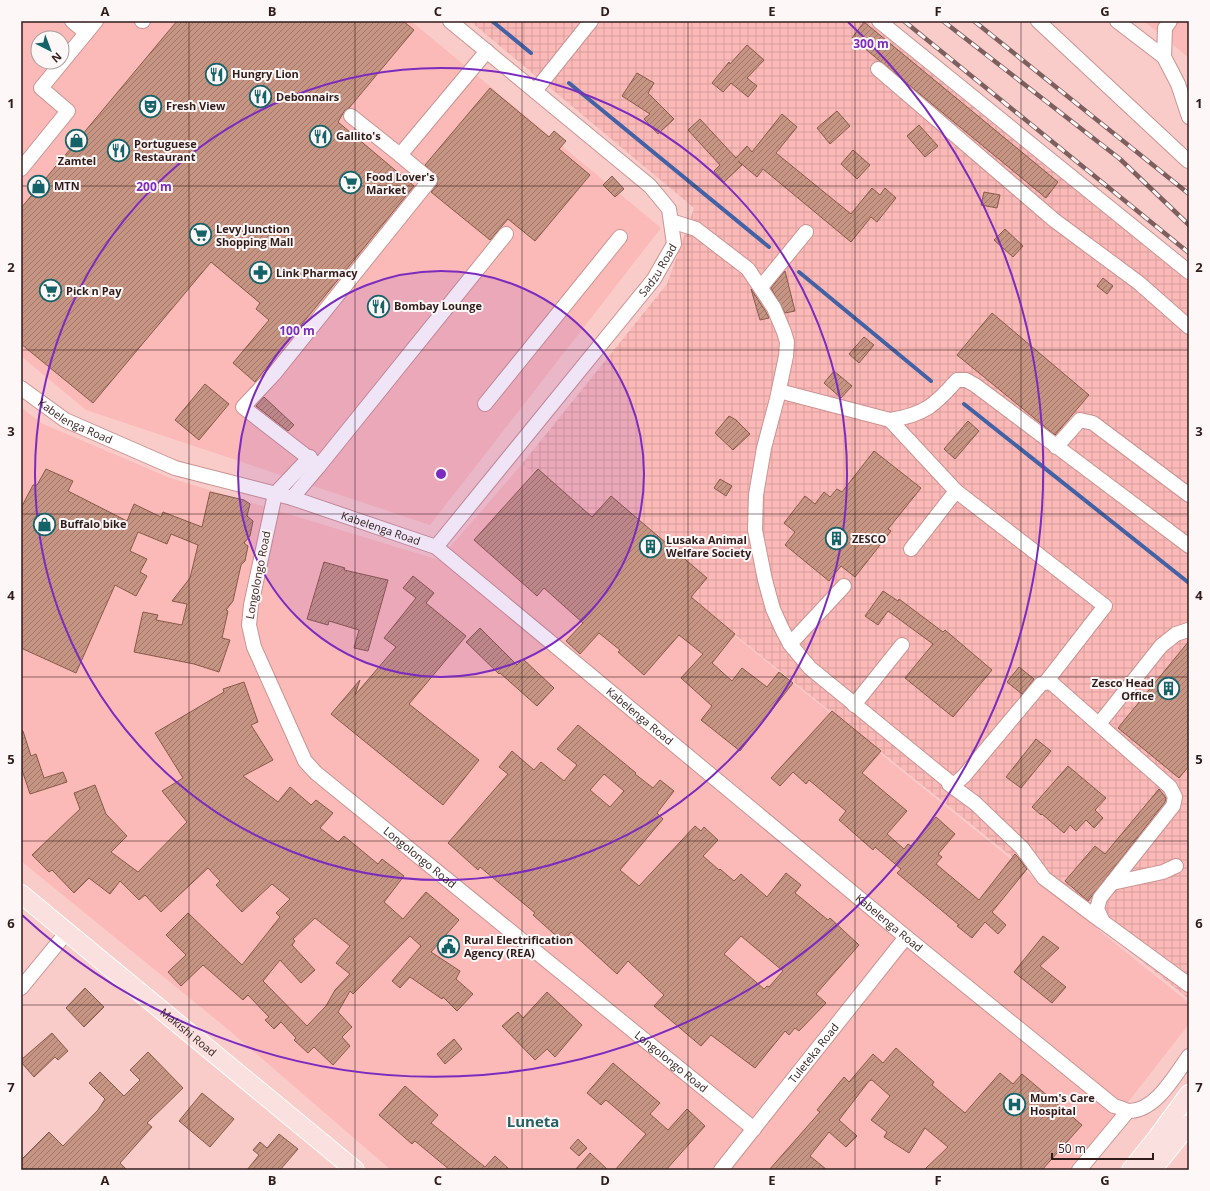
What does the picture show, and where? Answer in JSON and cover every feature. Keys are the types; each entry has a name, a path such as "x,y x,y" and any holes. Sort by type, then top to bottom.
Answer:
{"main road":[{"name":"Makishi Road","path":"21,894 355,1170"},
{"path":"1131,1170 1189,1094"},
{"path":"1158,1168 1189,1124"}],"street":[{"path":"72,21 92,24"},
{"name":"Sadzu Road","path":"436,547 654,278 674,244 670,209 650,186 450,21"},
{"path":"535,91 591,21"},
{"path":"879,21 1189,272"},
{"path":"1038,21 1189,158"},
{"path":"1117,21 1164,57 1178,84 1189,117"},
{"path":"1164,57 1165,28 1170,21"},
{"path":"21,169 68,111 41,88 92,24"},
{"path":"400,155 487,52"},
{"path":"878,70 1054,220 1140,283 1189,327"},
{"path":"314,462 243,407 274,374 430,180 351,116"},
{"path":"671,221 696,229 748,269 780,320 787,342 779,391 764,448 756,495 755,530 765,580 773,608 790,644 810,668 949,784 975,803 1022,848 1044,878 1189,985"},
{"path":"674,244 696,229"},
{"path":"760,286 806,232"},
{"path":"292,498 314,462 506,234"},
{"path":"485,404 620,237"},
{"path":"779,391 890,420 910,417 924,410 939,400 957,380 966,380 975,385 1189,546"},
{"name":"Kabelenga Road","path":"21,388 65,420 176,468 292,498 436,547 1114,1106 1128,1111"},
{"path":"890,420 956,491 1105,606 1046,682 1041,684 964,776 955,784 949,784"},
{"path":"1056,447 1080,420 1094,423 1189,495"},
{"path":"275,494 314,462"},
{"path":"911,549 956,491"},
{"name":"Longolongo Road","path":"275,494 251,606 249,625 254,647 305,762 328,783 754,1129"},
{"path":"790,644 844,586"},
{"path":"1098,724 1160,646 1176,634 1188,630"},
{"path":"854,704 902,645"},
{"path":"1046,682 1050,682 1170,787 1175,797 1173,806 1097,903 1098,914 1103,922"},
{"path":"1112,882 1163,872 1176,866"},
{"path":"21,988 67,932"},
{"name":"Tuleteka Road","path":"721,1170 906,936"},
{"path":"1079,1170 1128,1111 1143,1107 1153,1100 1189,1056"}],"shaded area":[{"path":"21,21 411,21 661,228 430,525 86,410 21,356"},
{"path":"470,21 866,21 1189,282 1189,999 522,464 667,284 694,208"},
{"path":"1144,21 1189,21 1189,58"},
{"path":"21,407 41,423 170,478 439,560 522,464 1189,1003 1189,1024 1075,1170 391,1170 224,1026 21,861"}],"building":[{"name":"Levy Junction Shopping Mall","path":"177,21 403,21 414,30 349,108 345,110 338,122 414,186 255,382 233,363 269,320 256,309 260,303 211,262 93,403 21,344 21,208"},
{"path":"864,22 1058,182 1046,198 852,38"},
{"path":"747,45 764,60 747,78 757,86 748,97 731,83 723,92 712,83 729,62 730,64"},
{"path":"637,73 654,83 648,93 674,119 658,134 644,119 650,114 622,96"},
{"path":"490,88 549,137 554,131 566,141 559,149 590,175 535,241 508,219 490,240 431,192 437,185 438,177 425,165"},
{"path":"837,111 850,126 830,144 817,128"},
{"path":"782,114 797,127 776,153 851,214 872,188 880,195 885,188 896,198 877,222 871,217 851,242 763,169 757,177 738,161 742,165 724,182 714,171 720,165 688,130 700,119 736,158 747,146 752,152"},
{"path":"919,125 938,146 925,157 907,136"},
{"path":"853,150 870,165 857,179 841,164"},
{"path":"612,176 624,189 615,197 603,185"},
{"path":"984,192 1000,195 997,208 981,205"},
{"path":"1005,229 1023,246 1013,257 994,240"},
{"path":"785,271 795,311 785,313 771,288"},
{"path":"1103,278 1113,286 1107,294 1097,286"},
{"path":"751,289 766,312 769,318 760,320"},
{"path":"992,313 1089,395 1055,435 957,355"},
{"path":"864,337 874,345 859,363 849,354"},
{"path":"834,371 852,386 841,398 824,383"},
{"path":"205,384 229,404 199,440 175,420"},
{"path":"264,397 294,425 288,431 256,406"},
{"path":"729,416 736,420 750,434 733,450 715,433"},
{"path":"968,421 979,431 955,459 944,449"},
{"name":"ZESCO","path":"874,451 921,488 888,529 891,531 855,577 841,566 829,581 785,545 795,532 784,523 805,496 815,504 824,492 830,497 837,489 842,492"},
{"path":"46,469 73,481 68,491 127,521 134,504 161,517 163,512 202,527 210,492 244,500 250,504 247,516 253,521 250,536 244,543 248,546 245,561 241,565 233,601 226,610 228,611 222,638 230,640 219,672 194,664 134,652 143,612 158,615 156,620 182,625 187,604 172,601 190,578 198,545 171,534 167,544 138,532 130,551 147,559 140,572 147,576 136,596 115,585 76,673 21,648 21,508 33,485 37,485"},
{"path":"538,469 592,517 611,496 707,578 691,597 735,634 712,663 732,681 742,668 767,687 779,672 793,683 740,751 701,720 712,706 681,678 703,654 679,635 644,675 618,652 620,650 599,633 580,654 566,641 583,623 544,588 537,596 474,540"},
{"path":"720,479 732,486 726,496 714,488"},
{"path":"324,562 345,568 344,570 388,580 368,651 354,648 359,630 329,621 328,625 307,619"},
{"path":"413,576 434,593 426,603 466,636 409,704 479,760 443,805 331,714 360,680 355,695 396,647 384,638 416,598 403,588"},
{"path":"883,591 898,601 899,599 943,632 945,630 992,670 953,717 905,678 933,644 888,611 878,625 865,616"},
{"path":"480,628 517,665 523,659 554,688 537,706 500,673 499,674 466,642"},
{"name":"Zesco Head Office","path":"1189,641 1189,766 1179,778 1118,728"},
{"path":"1019,667 1034,679 1022,694 1007,682"},
{"path":"244,682 258,722 251,725 273,760 243,776 278,802 290,787 311,805 316,800 333,813 320,828 338,842 344,836 378,864 382,859 404,876 384,902 403,919 426,892 459,920 431,952 460,971 456,979 473,994 457,1011 443,997 442,999 410,977 400,988 392,981 421,946 410,936 353,994 350,991 338,1012 352,1027 342,1037 350,1046 333,1065 314,1047 308,1053 294,1040 296,1038 281,1022 274,1029 265,1020 269,1017 248,995 243,1000 203,965 181,986 168,972 186,955 166,935 188,913 242,965 280,917 276,913 290,899 272,884 242,912 216,885 220,881 208,868 161,912 145,895 139,900 120,881 110,894 89,878 74,893 52,870 49,872 32,855 80,809 74,793 95,785 106,814 127,836 111,852 138,872 187,822 162,791 183,778 155,733 224,692 223,689","holes":["315,918 350,946 336,963 350,974 335,990 326,1006 307,1026 263,981 280,960 301,983 315,970 292,945 295,941 293,939"]},
{"path":"832,711 881,751 862,773 907,811 887,834 904,849 908,844 911,846 936,817 955,834 938,854 942,857 936,864 979,900 1015,854 1027,869 992,912 1006,925 998,934 985,922 972,938 957,926 959,925 897,873 901,869 875,847 873,850 839,820 846,811 809,780 806,784 793,772 780,786 771,778"},
{"path":"578,725 653,788 660,780 674,791 657,813 663,819 620,870 639,886 695,826 701,831 704,827 718,840 703,856 719,870 720,869 734,881 741,874 767,897 786,873 801,885 795,893 828,920 830,918 859,945 816,994 826,1003 799,1031 795,1028 789,1035 785,1031 755,1068 711,1035 701,1046 654,1006 664,995 628,961 617,974 571,932 563,942 533,915 535,913 480,867 478,870 448,843 508,774 499,767 512,751 534,770 541,762 564,781 577,765 557,749","holes":["604,774 624,791 610,807 590,790","741,936 783,971 769,987 767,986 764,989 724,954"]},
{"path":"21,731 23,731 31,756 36,754 44,778 63,772 67,782 30,794 21,767"},
{"path":"1036,739 1051,751 1021,788 1006,777"},
{"path":"1068,766 1106,798 1095,810 1103,818 1094,828 1086,820 1076,831 1070,825 1064,833 1032,807"},
{"path":"1159,789 1166,798 1165,802 1088,901 1065,881 1095,846 1105,854"},
{"path":"1043,936 1059,948 1040,966 1066,987 1052,1003 1014,972"},
{"path":"85,988 104,1007 84,1027 66,1008"},
{"path":"547,992 582,1025 555,1057 547,1049 535,1060 502,1026 518,1012 523,1018"},
{"path":"52,1033 68,1051 58,1060 55,1057 34,1077 21,1062 21,1060"},
{"path":"454,1039 462,1049 445,1064 437,1054"},
{"path":"896,1048 934,1082 932,1085 965,1113 1000,1073 1013,1084 1022,1074 1082,1125 1042,1170 924,1170 948,1147 925,1128 909,1153 884,1137 887,1132 871,1120 890,1096 872,1080 869,1081 839,1120 857,1136 846,1147 829,1132 810,1156 827,1170 769,1170 820,1112 817,1110 844,1077 849,1082 873,1054 883,1063"},
{"path":"148,1052 183,1088 147,1123 152,1127 120,1163 127,1170 21,1170 21,1160 49,1132 63,1146 98,1110 105,1099 89,1083 100,1072 124,1096 140,1080 130,1070"},
{"path":"613,1063 660,1103 650,1114 668,1130 687,1109 705,1126 666,1170 615,1170 646,1134 606,1100 601,1105 587,1093"},
{"path":"405,1086 438,1115 431,1123 485,1167 495,1156 510,1170 450,1170 415,1141 412,1144 379,1115"},
{"path":"202,1093 234,1119 210,1147 179,1121"},
{"path":"279,1134 298,1149 280,1170 247,1170 259,1155 253,1150 260,1142 267,1148"},
{"path":"578,1139 587,1148 579,1156 570,1148"},
{"path":"590,1153 608,1170 575,1170"}],"waterway":[{"path":"492,21 531,53"},
{"path":"569,83 769,247"},
{"path":"799,272 931,381"},
{"path":"964,404 1189,583"}],"railway":[{"path":"904,21 1189,253"},
{"path":"943,21 1120,159 1189,225"},
{"path":"974,21 1189,194"}],"place":[{"name":"Hungry Lion","path":"217,74"},
{"name":"Debonnairs","path":"261,97"},
{"name":"Fresh View","path":"150,106"},
{"name":"Gallito's","path":"320,136"},
{"name":"Zamtel","path":"77,141"},
{"name":"Portuguese Restaurant","path":"118,150"},
{"name":"Food Lover's Market","path":"350,183"},
{"name":"MTN","path":"39,186"},
{"name":"Levy Junction Shopping Mall","path":"201,235"},
{"name":"Link Pharmacy","path":"261,273"},
{"name":"Pick n Pay","path":"51,291"},
{"name":"Bombay Lounge","path":"378,306"},
{"name":"Buffalo bike","path":"45,524"},
{"name":"ZESCO","path":"837,539"},
{"name":"Lusaka Animal Welfare Society","path":"651,546"},
{"name":"Zesco Head Office","path":"1169,689"},
{"name":"Rural Electrification Agency (REA)","path":"448,946"},
{"name":"Mum's Care Hospital","path":"1015,1104"}],"district":[{"name":"Luneta","path":"533,1122"}]}
